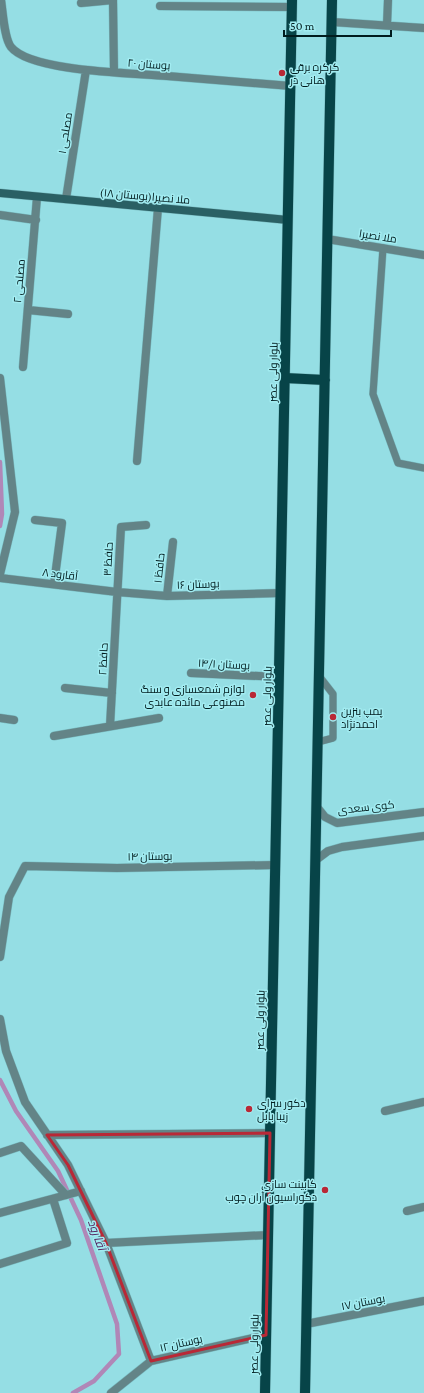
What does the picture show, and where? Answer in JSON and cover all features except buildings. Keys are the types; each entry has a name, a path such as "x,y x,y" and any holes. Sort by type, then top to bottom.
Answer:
{"main road":[{"path":"305,1393 332,0"},
{"name":"بلوار ولی عصر","path":"265,1393 292,4"},
{"path":"285,378 325,380"}],"street":[{"name":"بوستان ۲۰","path":"1,0 4,26 11,46 19,54 33,60 86,70 291,86"},
{"path":"81,3 113,0 114,72"},
{"path":"388,0 388,25"},
{"path":"160,6 292,4"},
{"path":"332,22 424,28"},
{"name":"مصلحی ۱","path":"66,199 86,70"},
{"name":"ملا نصیرا(بوستان ۱۸)","path":"0,193 288,220"},
{"name":"مصلحی ۲","path":"23,367 37,196"},
{"path":"137,461 158,208"},
{"path":"0,215 36,220"},
{"name":"ملا نصیرا","path":"327,239 424,255"},
{"path":"28,310 68,314"},
{"path":"0,378 15,512 0,574"},
{"path":"35,520 62,523 54,584"},
{"name":"حافظ ۳","path":"117,592 121,527 146,526"},
{"name":"حافظ ۱","path":"167,596 173,542"},
{"name":"آقارود ۸","path":"0,578 117,592"},
{"name":"بوستان ۱۶","path":"117,592 167,596 281,593"},
{"name":"حافظ ۲","path":"110,726 117,592"},
{"name":"بوستان ۱۴/۱","path":"191,673 279,677"},
{"path":"65,688 112,693"},
{"path":"0,718 14,720"},
{"path":"54,736 159,718"},
{"name":"کوی سعدی","path":"316,807 325,818 337,823 424,812"},
{"path":"316,860 328,851 424,836"},
{"name":"بوستان ۱۴","path":"0,957 8,896 25,866 117,868 275,865"},
{"path":"0,1019 6,1050 25,1102 68,1165 81,1191 106,1243 151,1361"},
{"path":"385,1111 424,1102"},
{"path":"48,1135 270,1133"},
{"path":"0,1153 21,1146 66,1195"},
{"path":"0,1213 81,1191"},
{"path":"0,1264 67,1243 53,1199"},
{"path":"408,1211 424,1207"},
{"path":"106,1243 268,1235"},
{"name":"بوستان ۱۷","path":"306,1324 424,1301"},
{"name":"بوستان ۱۲","path":"112,1393 151,1361 266,1335"}],"lane":[{"path":"382,248 373,394 398,463 424,468"},
{"path":"318,742 333,738 333,694 319,676"}],"highlighted area":[{"path":"270,1133 266,1335 151,1361 106,1243 68,1165 47,1135"}],"waterway":[{"name":"آقا رود","path":"0,462 2,514 0,526"},
{"name":"آقا رود","path":"0,1080 16,1111 58,1171 81,1220 117,1324 119,1354 94,1381 73,1393"}],"place":[{"name":"کرکره برقی هانی در","path":"282,73"},
{"name":"لوازم شمعسازی و سنگ مصنوعی مائده عابدی","path":"253,695"},
{"name":"پمپ بنزین احمدنژاد","path":"333,717"},
{"name":"دکور سرای زیبا بابل","path":"249,1109"},
{"name":"کابینت سازی دکوراسیون آران چوب","path":"325,1190"}]}
